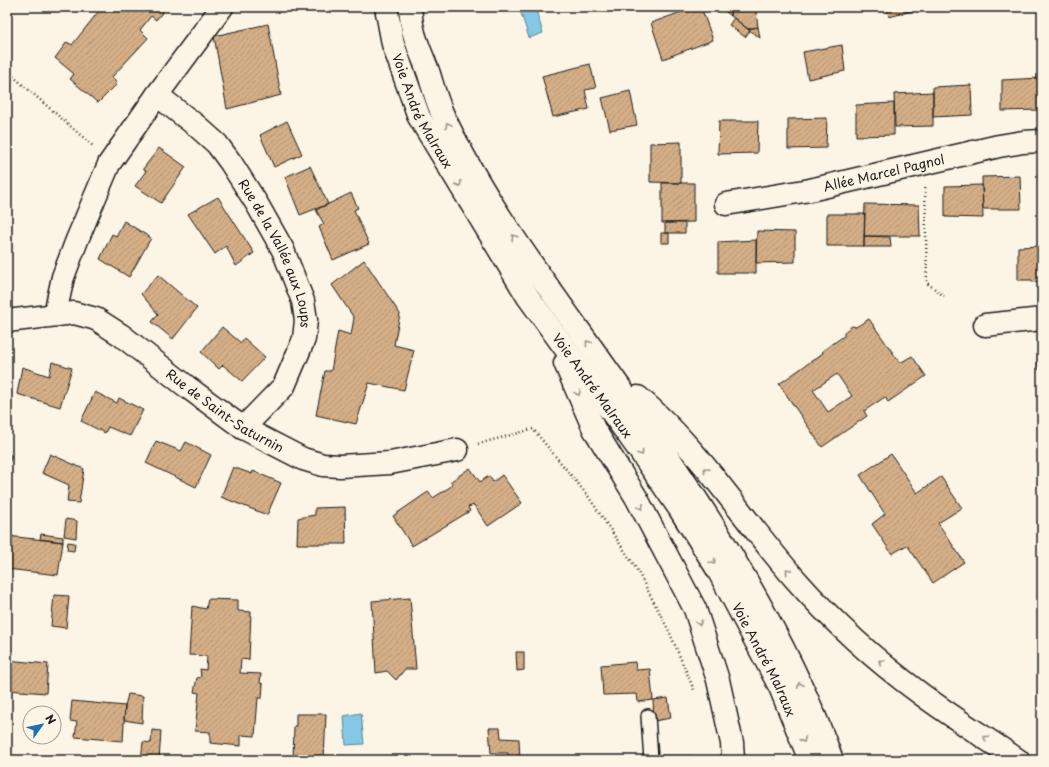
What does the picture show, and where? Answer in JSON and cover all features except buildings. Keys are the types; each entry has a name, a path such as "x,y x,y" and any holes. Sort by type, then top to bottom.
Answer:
{"main road":[{"path":"55,314 63,277 77,240 110,164 157,94 222,7"},
{"name":"Voie André Malraux","path":"386,7 394,44 419,117 528,297 637,447 679,508 718,570 780,687 810,760"},
{"name":"Voie André Malraux","path":"410,7 413,30 443,113 476,176 535,270 653,434 728,550 770,624 798,680 832,760"},
{"name":"Rue de la Vallée aux Loups","path":"157,94 217,144 231,163 257,204 282,250 303,301 306,320 304,339 284,386 243,428"},
{"name":"Allée Marcel Pagnol","path":"726,204 810,190 999,146 1022,142 1042,141"},
{"path":"528,297 570,371 594,429 636,497 695,609 718,680 732,743 733,760"},
{"name":"Rue de Saint-Saturnin","path":"7,321 55,314 74,313 96,319 122,335 186,386 243,428 303,459 323,465 340,466 390,463 457,450"},
{"path":"985,325 1042,319"},
{"path":"611,375 648,406 686,444 796,581 843,629 921,694 1018,760"}],"lane":[{"path":"648,716 651,760"}],"path":[{"path":"7,71 101,152 110,164"},
{"path":"924,163 927,283 944,296"},
{"path":"457,450 533,429 588,496 636,568 669,631 696,693"}],"water":[{"path":"519,7 535,7 543,33 529,38"},
{"path":"361,713 364,744 346,745 344,716"}]}
